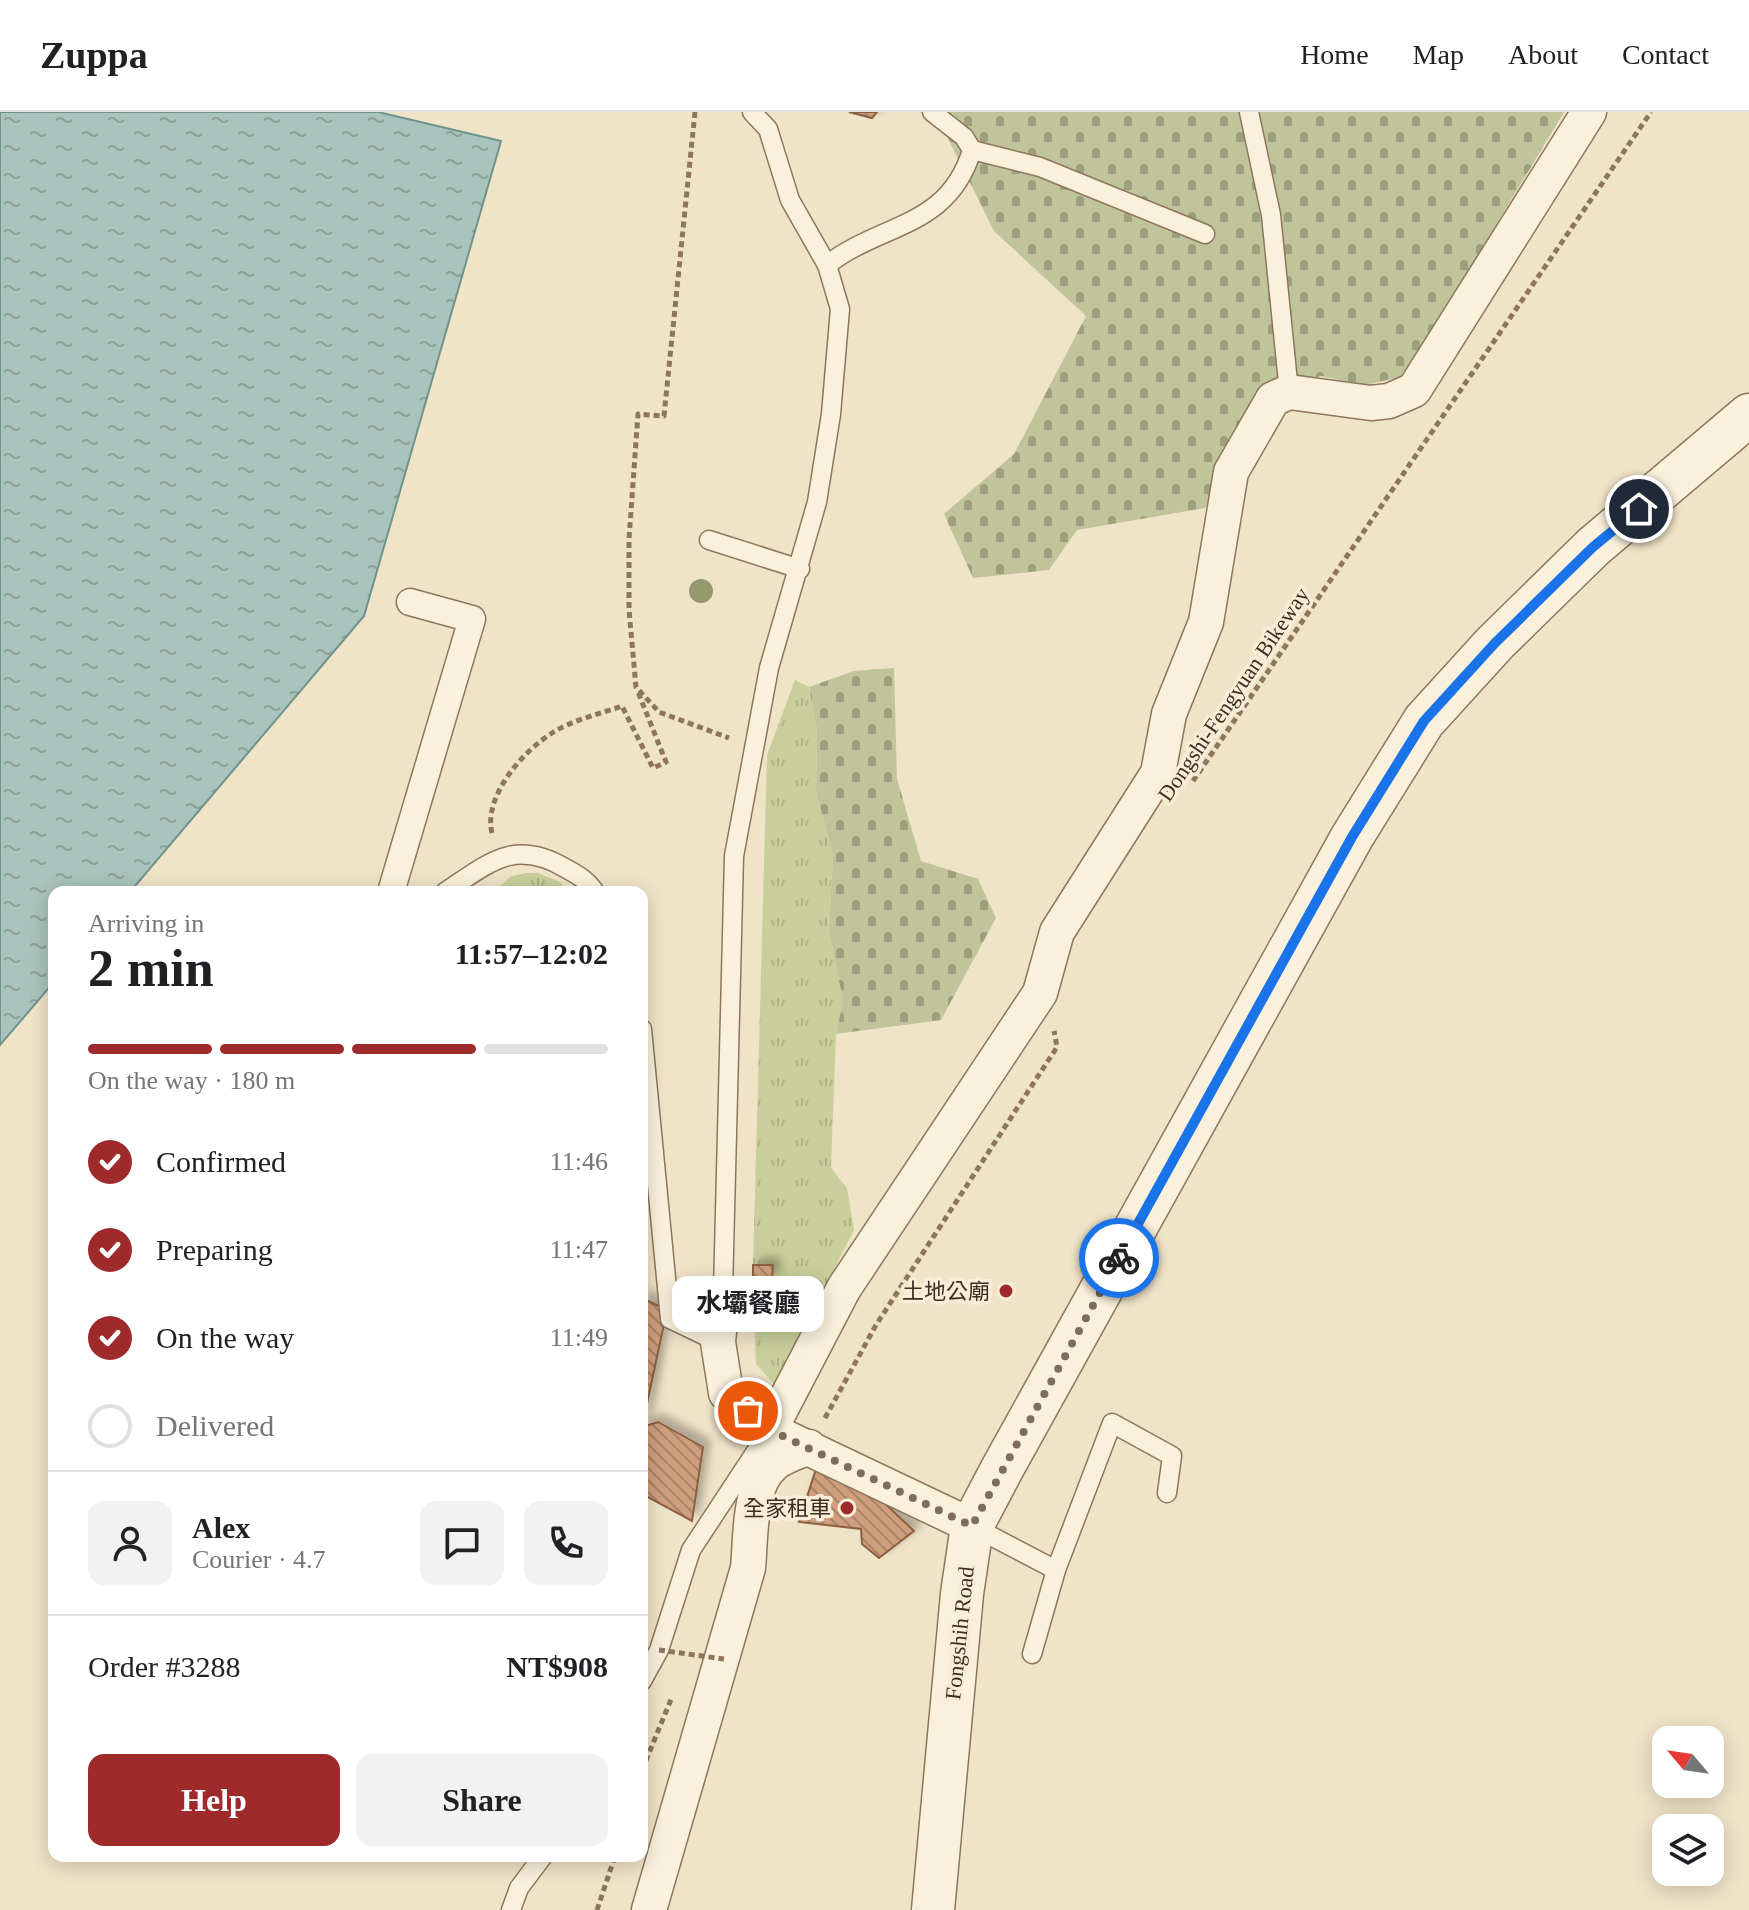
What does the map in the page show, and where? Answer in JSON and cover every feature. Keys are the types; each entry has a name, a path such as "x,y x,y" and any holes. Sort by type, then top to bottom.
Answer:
{"street":[{"path":"770,1430 844,1288 1040,993 1057,932 1158,773 1169,714 1206,622 1231,472 1273,399 1289,392 1371,403 1389,401 1414,390 1589,112"},
{"name":"Fongshih Road","path":"933,1910 962,1594 972,1526 1352,837 1424,721 1495,643 1593,547 1749,415"},
{"path":"393,886 472,619 410,602"},
{"path":"723,1291 718,1342 726,1393 770,1430 972,1526"},
{"path":"649,1910 748,1568 752,1516 762,1479 774,1464 809,1447"}],"lane":[{"path":"723,1291 734,856 752,746 769,668 817,502 831,414 840,309 827,265 790,200 768,129 752,112"},
{"path":"932,112 964,137 972,150 1040,167 1205,234"},
{"path":"1249,112 1271,215 1289,392"},
{"path":"827,265 863,241 904,228 934,210 967,166 972,150"},
{"path":"709,540 800,569"},
{"path":"454,886 498,857 541,854 591,886"},
{"path":"648,1091 670,1319 718,1342"},
{"path":"1032,1654 1056,1570 1112,1423 1172,1456 1167,1493"},
{"path":"648,1670 659,1650 691,1550 770,1430"},
{"path":"972,1526 1056,1570"},
{"path":"511,1910 519,1888 538,1862"}],"path":[{"path":"498,857 489,819 511,769 553,733 622,706 653,768 666,762 636,687 629,610 629,539 638,414 664,416 695,112"},
{"name":"Dongshi-Fengyuan Bikeway","path":"1191,784 1651,112"},
{"path":"636,687 659,712 752,746"},
{"path":"809,1447 876,1325 1057,1047 1052,1021"},
{"path":"659,1650 724,1659"},
{"path":"597,1910 613,1862"}],"green space":[{"path":"935,112 1564,112 1405,376 1365,385 1321,376 1273,388 1231,440 1205,508 1077,530 1049,570 973,578 944,514 1014,454 1086,316 994,231"},
{"path":"894,668 897,779 921,861 978,879 996,918 941,1020 836,1034 843,1001 829,931 833,855 816,791 817,730 809,687 854,671"},
{"path":"795,680 809,687 817,730 816,791 833,855 829,931 843,1001 836,1034 831,1168 847,1188 854,1230 775,1385 756,1364 753,1280 772,1280 773,1266 753,1265 767,755"},
{"path":"538,873 562,883 562,886 500,886 510,877"}],"water":[{"path":"0,112 378,112 501,141 364,616 135,886 48,886 48,989 0,1045"}],"building":[{"path":"849,112 877,112 872,118"},
{"path":"753,1265 773,1265 772,1280 753,1280"},
{"path":"648,1301 667,1310 648,1399"},
{"path":"658,1422 703,1447 692,1521 648,1497 648,1425"},
{"name":"全家租車","path":"817,1466 876,1495 914,1531 879,1558 862,1544 861,1529 799,1522"}],"way so far":[{"path":"748,1411 770,1430 972,1526 1119,1258"}],"place":[{"name":"土地公廟","path":"1006,1291"},
{"name":"水壩餐廳","path":"748,1411"},
{"name":"全家租車","path":"847,1508"}],"route":[{"path":"1119,1258 1352,837 1424,721 1495,643 1593,547 1639,509"}]}
